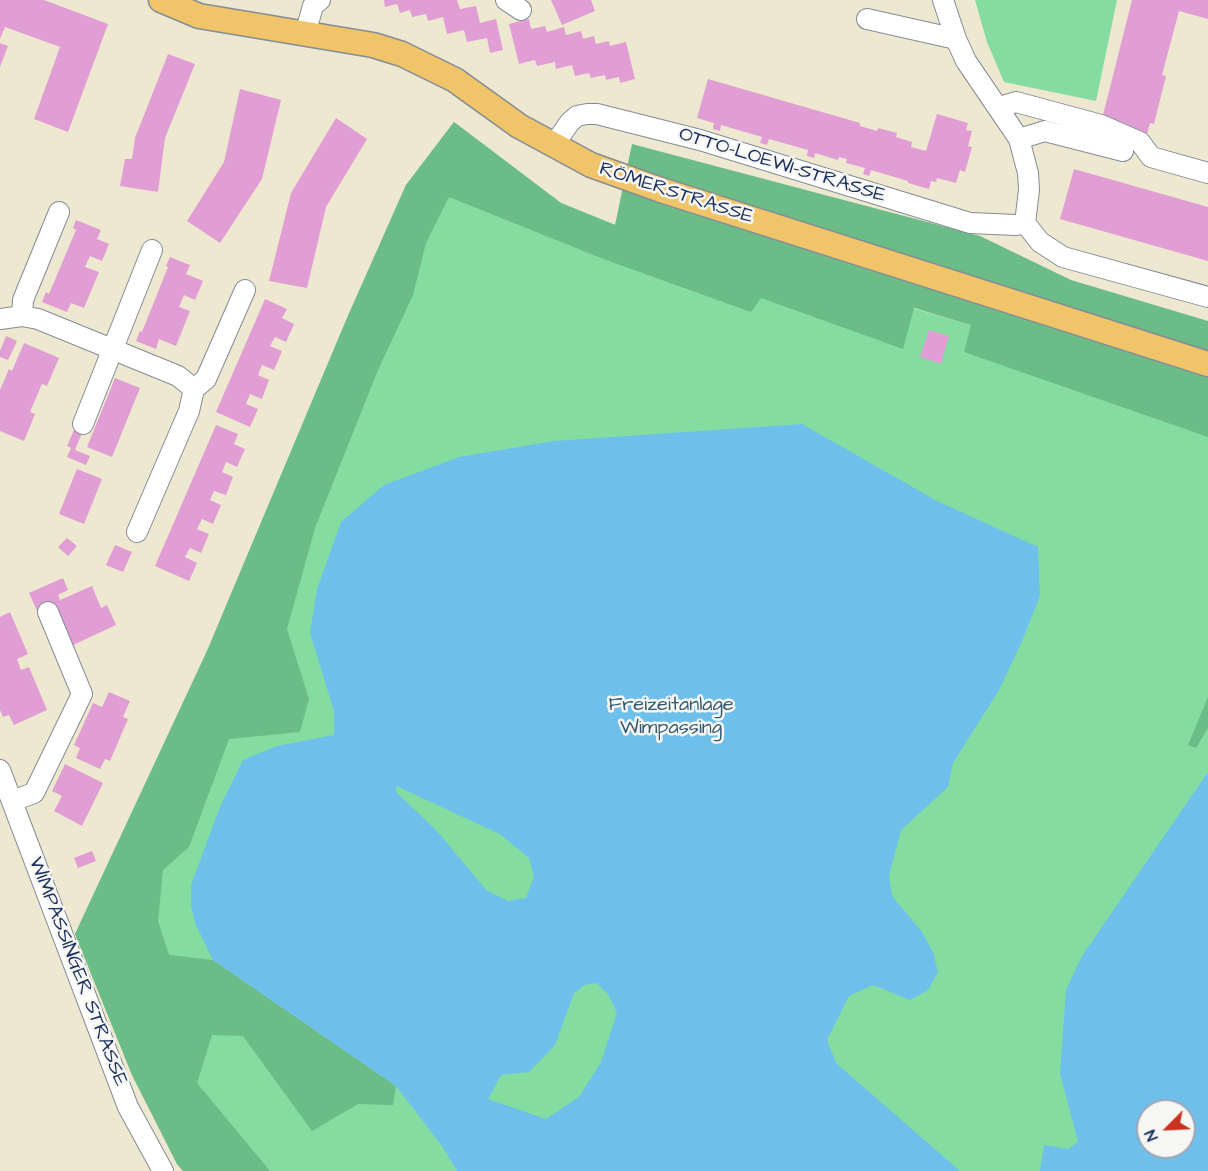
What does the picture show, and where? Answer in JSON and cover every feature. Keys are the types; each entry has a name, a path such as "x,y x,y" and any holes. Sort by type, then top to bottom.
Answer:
{"main road":[{"name":"RÖMERSTRASSE","path":"161,0 199,16 373,45 402,54 455,80 519,126 591,165 661,190 1208,364"}],"street":[{"path":"305,34 313,6 320,0"},
{"path":"943,0 966,61 1019,139 1028,173 1029,190 1025,223 1040,242 1064,257 1208,297"},
{"path":"867,19 956,39"},
{"path":"999,107 1016,102 1101,125 1140,142 1151,157 1208,173"},
{"name":"OTTO-LOEWI-STRASSE","path":"553,146 577,116 597,114 700,140 970,223 1016,225 1025,223"},
{"path":"1019,139 1045,132 1123,151"},
{"path":"22,316 23,300 59,212"},
{"path":"83,424 152,250"},
{"path":"137,532 189,411 194,389 206,379 245,290"},
{"path":"0,319 22,316 38,319 178,376 194,389"},
{"path":"12,801 34,793 82,694 48,612"},
{"name":"WIMPASSINGER STRASSE","path":"0,770 128,1107 163,1171"}],"green space":[{"path":"975,0 1117,0 1096,101 1004,82 987,42"},
{"name":"Freizeitanlage Wimpassing","path":"454,122 561,203 616,225 972,325 1208,413 1208,1171 183,1171 177,1164 132,1075 75,934 207,651 347,318 406,185"},
{"path":"454,122 561,203 615,225 632,144 980,236 1071,280 1208,321 1208,437 964,352 971,325 914,308 903,349 761,298 751,312 606,260 449,197 426,243 413,295 378,370 315,528 287,629 309,699 300,732 229,739 189,847 163,870 158,921 169,955 213,960 396,1086 393,1105 358,1104 312,1131 243,1036 212,1035 197,1083 270,1171 183,1171 177,1164 132,1075 75,934 207,651 347,318 406,185"},
{"path":"1208,697 1208,728 1196,748 1188,745"}],"water":[{"path":"802,424 937,501 1038,547 1040,596 1022,641 999,690 953,763 948,787 901,830 889,876 892,896 922,932 933,952 938,972 928,990 910,1000 873,985 849,996 827,1040 836,1063 960,1171 457,1171 442,1146 396,1086 213,960 195,923 191,906 191,885 220,807 243,760 277,746 334,735 334,711 310,633 317,589 341,522 384,485 459,457 554,441","holes":["396,786 500,834 529,858 534,876 526,898 508,901 486,890 437,831 396,792","596,983 608,994 617,1013 601,1062 579,1097 546,1119 488,1099 501,1075 529,1072 555,1045 574,993 585,985"]},
{"path":"1208,772 1208,1171 1040,1171 1044,1145 1068,1149 1078,1142 1060,1073 1066,990 1082,956"}],"building":[{"path":"0,0 44,0 108,24 68,132 34,119 60,47 5,27 0,39"},
{"path":"384,0 457,0 460,9 476,6 480,23 496,19 503,50 490,53 487,38 467,42 464,30 447,34 443,17 428,21 426,14 412,17 410,10 400,13 397,4 385,7"},
{"path":"551,0 591,0 595,11 562,25"},
{"path":"1132,0 1208,0 1208,19 1179,11 1162,75 1166,76 1154,124 1150,123 1147,134 1101,123"},
{"path":"529,19 531,29 545,26 547,32 564,27 566,35 581,31 583,39 594,36 596,44 609,41 610,46 626,42 635,79 620,83 619,77 606,80 605,75 591,78 589,73 575,76 572,65 556,69 555,62 537,66 535,60 519,64 509,24"},
{"path":"0,43 8,46 0,67"},
{"path":"168,54 195,64 165,138 158,192 120,186 125,159 132,159 135,138"},
{"path":"708,79 860,123 860,126 877,131 878,128 897,133 896,137 912,142 911,147 926,151 937,114 968,123 966,130 972,131 968,146 972,147 965,172 960,170 956,183 937,178 936,182 931,181 929,189 871,170 869,176 863,174 865,168 846,163 847,159 839,157 838,160 815,153 814,158 807,156 808,150 769,139 767,145 760,143 762,137 721,125 720,131 713,129 714,123 697,118"},
{"path":"240,89 281,100 262,179 220,243 187,221 224,162"},
{"path":"336,118 367,139 326,207 307,288 269,281 291,193"},
{"path":"1074,169 1208,207 1208,261 1060,219"},
{"path":"76,220 101,230 97,239 109,244 102,261 90,256 85,267 99,272 84,308 71,303 67,312 42,302 46,292 49,294 76,230 73,228"},
{"path":"170,257 190,265 186,274 203,281 195,300 184,295 179,307 190,311 176,346 159,339 156,349 136,341 140,331 142,332"},
{"path":"265,299 287,309 282,318 294,324 286,342 275,337 270,346 282,351 274,370 262,365 258,375 269,380 262,399 250,394 246,404 258,409 250,427 216,412"},
{"path":"929,330 949,336 941,364 920,357"},
{"path":"6,336 17,341 8,360 0,357"},
{"path":"24,343 59,358 47,386 42,384 30,412 35,414 24,441 0,431 0,390 9,369 12,371"},
{"path":"115,378 140,388 112,457 87,447"},
{"path":"216,425 238,434 234,444 245,449 237,467 226,462 222,472 233,477 226,495 214,491 210,500 221,505 213,524 202,519 197,529 209,534 201,553 190,548 185,557 197,563 189,581 155,566"},
{"path":"74,430 82,433 75,450 90,456 86,465 67,457 71,448 67,446"},
{"path":"77,469 102,479 84,524 59,514"},
{"path":"67,538 77,546 68,556 58,547"},
{"path":"115,545 132,552 123,572 106,565"},
{"path":"63,578 68,590 58,595 60,600 92,586 101,608 107,605 116,625 73,645 56,605 38,613 29,593"},
{"path":"10,612 28,654 17,659 21,670 29,667 47,710 14,725 9,715 3,717 0,710 0,617"},
{"path":"109,692 130,701 123,717 128,719 110,761 105,759 100,769 76,758 80,748 74,745 93,703 102,707"},
{"path":"65,764 103,783 82,826 54,811 62,796 52,791"},
{"path":"92,851 96,861 78,868 74,858"}]}
